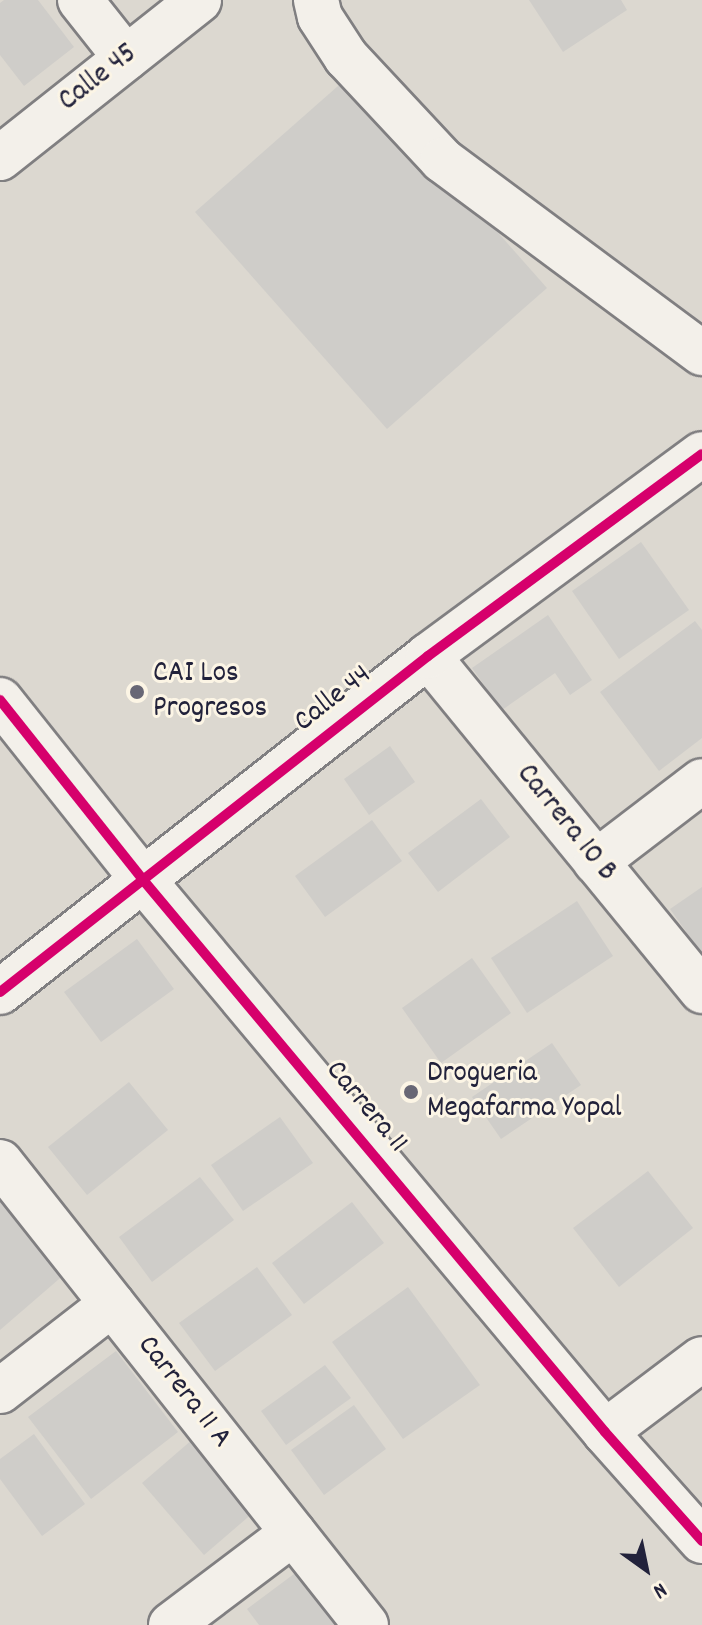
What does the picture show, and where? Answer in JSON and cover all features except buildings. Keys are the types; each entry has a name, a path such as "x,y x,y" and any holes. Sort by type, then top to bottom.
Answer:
{"street":[{"path":"80,0 126,58"},
{"name":"Calle 45","path":"0,158 199,0"},
{"path":"316,0 320,17 346,57 442,160 702,353"},
{"name":"Calle 44","path":"0,992 428,656 702,454"},
{"name":"Carrera 10 B","path":"428,656 702,991"},
{"name":"Carrera 11","path":"5,718 605,1432 702,1541"},
{"path":"596,862 702,781"},
{"name":"Carrera 11 A","path":"0,1162 366,1625"},
{"path":"0,1391 112,1304"},
{"path":"605,1432 702,1359"},
{"path":"171,1625 293,1533"}],"shaded area":[{"path":"0,0 702,0 702,1625 0,1625"}],"cycle path":[{"path":"0,992 428,656 702,454"},
{"path":"0,700 144,881 605,1432 702,1541"}],"place":[{"name":"CAI Los Progresos","path":"137,692"},
{"name":"Drogueria Megafarma Yopal","path":"411,1092"}]}
